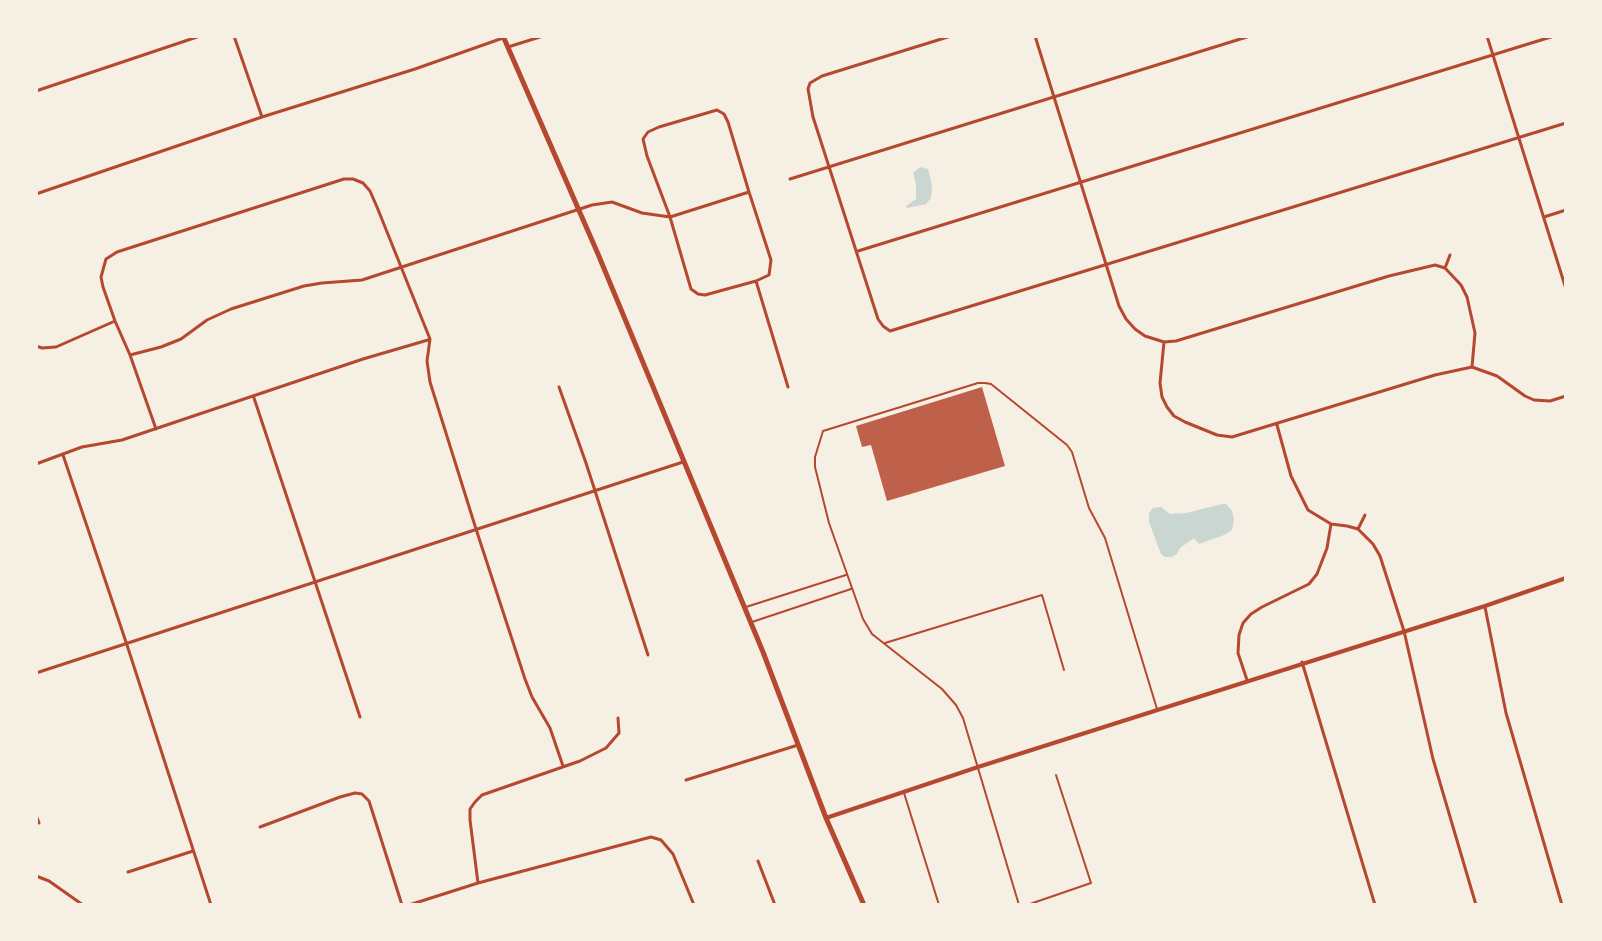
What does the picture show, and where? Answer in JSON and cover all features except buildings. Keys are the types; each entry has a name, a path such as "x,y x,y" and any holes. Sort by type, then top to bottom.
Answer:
{"main road":[{"path":"503,37 602,262 864,905"}],"street":[{"path":"36,91 200,36"},
{"path":"234,36 262,117"},
{"path":"508,47 543,36"},
{"path":"951,36 822,76 810,83 808,89 813,117 878,319 890,331 1566,123"},
{"path":"1035,36 1119,306 1135,329 1164,342 1193,336 1435,265 1445,268 1461,285 1467,297 1475,333 1472,367"},
{"path":"790,179 1250,36"},
{"path":"1487,36 1566,289"},
{"path":"858,251 1554,36"},
{"path":"36,194 503,37"},
{"path":"717,110 724,114 728,122 771,260 769,275 705,295 698,294 691,289 670,217 643,139 648,132 659,127 717,110"},
{"path":"156,429 101,277 106,259 117,252 344,179 363,183 370,191 430,339 427,361 430,382 528,688 550,728 563,766"},
{"path":"130,355 181,339 207,320 231,309 304,286 362,280 401,269 602,203 612,202 642,213 670,217 749,192"},
{"path":"1544,217 1566,210"},
{"path":"1445,268 1450,255"},
{"path":"756,281 788,387"},
{"path":"36,346 56,347 115,321"},
{"path":"36,464 82,447 122,440 430,339"},
{"path":"1164,342 1160,383 1162,397 1174,416 1217,435 1232,437 1435,375 1472,367 1497,376 1534,400 1550,401 1566,396"},
{"path":"559,387 648,655"},
{"path":"254,397 360,717"},
{"path":"1277,425 1291,476 1308,510 1331,524 1358,529 1380,556 1404,631 1433,759 1476,905"},
{"path":"63,455 211,905"},
{"path":"36,673 684,462"},
{"path":"1358,529 1365,515"},
{"path":"1247,680 1238,653 1243,623 1262,607 1309,584 1317,574 1327,548 1331,524"},
{"path":"826,818 1566,578"},
{"path":"1485,606 1506,713 1562,905"},
{"path":"1302,662 1375,905"},
{"path":"478,883 470,820 470,809 475,802 482,795 580,761 606,748 619,733 618,718"},
{"path":"686,780 798,745"},
{"path":"260,827 340,797 362,794 369,801 402,905"},
{"path":"36,815 39,823"},
{"path":"409,905 478,883 651,837 661,840 673,854 694,905"},
{"path":"128,872 193,851"},
{"path":"758,861 775,905"},
{"path":"36,876 49,881 83,905"}],"lane":[{"path":"1019,905 963,718 956,705 942,689 872,634 863,619 829,523 815,467 823,431 978,383 991,384 1067,445 1072,452 1089,508 1105,538 1157,711"},
{"path":"744,607 847,574"},
{"path":"751,623 851,589"},
{"path":"884,643 1042,595 1064,670"},
{"path":"1027,905 1091,883 1056,775"},
{"path":"904,792 939,905"}],"shaded area":[{"path":"920,167 928,169 931,198 926,204 907,208 916,199 913,173"},
{"path":"1222,504 1232,511 1232,530 1199,544 1194,538 1171,557 1161,554 1149,522 1149,513 1153,508 1161,507 1170,514"}]}
